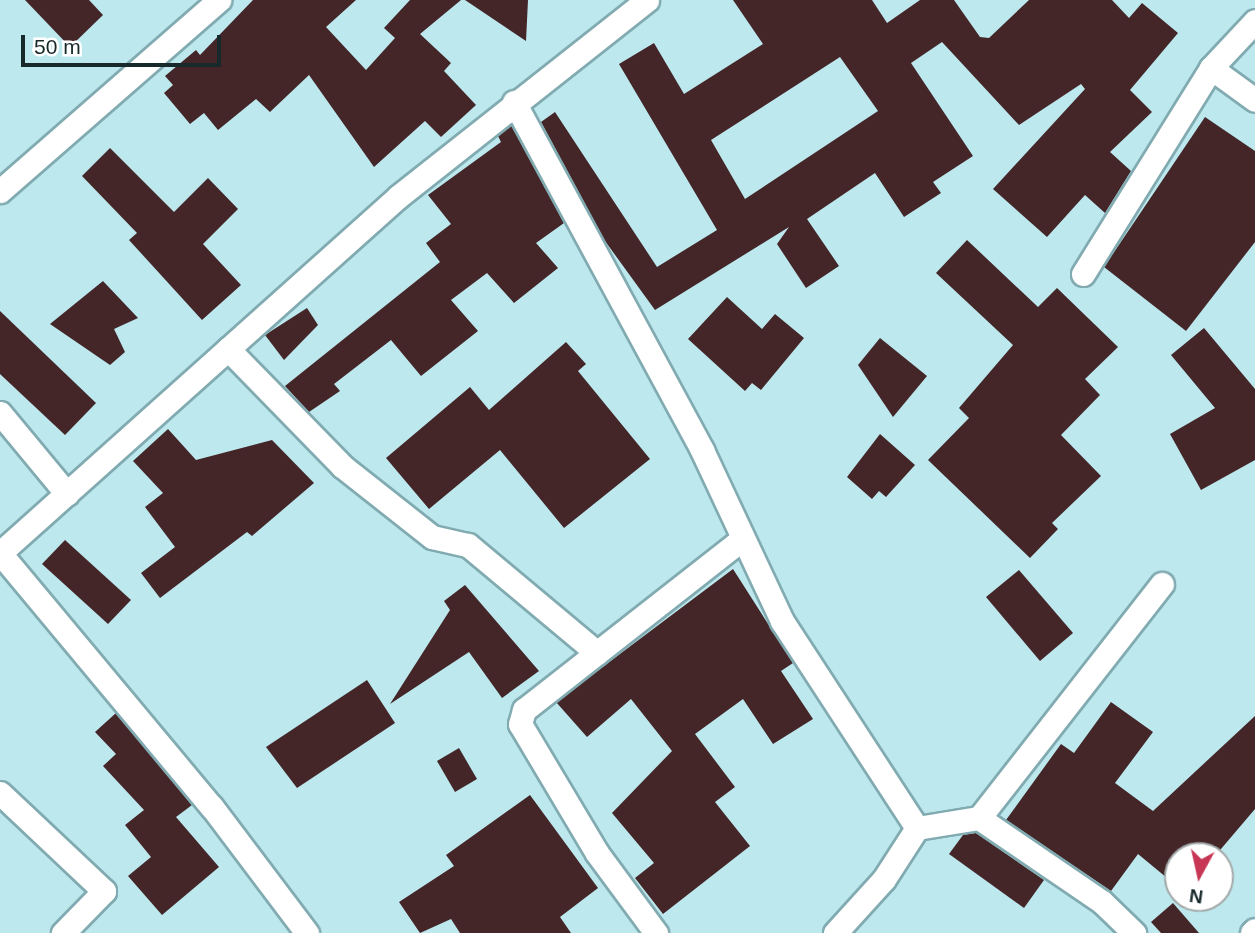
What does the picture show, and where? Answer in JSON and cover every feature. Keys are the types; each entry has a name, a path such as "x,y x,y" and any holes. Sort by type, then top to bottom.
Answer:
{"street":[{"path":"0,191 219,0"},
{"path":"307,933 212,807 0,553 228,349 513,102 648,0"},
{"path":"1083,274 1211,68 1255,21"},
{"path":"1211,68 1255,100"},
{"path":"513,102 702,450 741,539 782,621 917,828"},
{"path":"228,349 342,466 432,537 468,545 597,653"},
{"path":"0,413 66,494"},
{"path":"656,933 597,853 520,724 524,710 741,539"},
{"path":"835,933 884,880 917,828 979,818 1162,584"},
{"path":"0,793 104,891 63,933"},
{"path":"979,818 1101,902 1134,933"}],"building":[{"path":"25,0 89,0 103,15 70,47"},
{"path":"253,0 356,0 326,27 366,70 395,38 384,28 410,0 461,0 420,34 451,63 444,71 476,105 441,137 425,121 374,167 309,75 270,112 256,99 218,130 204,113 190,124 164,93 173,85 165,76 196,50 200,55"},
{"path":"465,0 528,0 526,41"},
{"path":"733,0 872,0 887,23 920,0 954,0 980,37 989,38 1029,0 1112,0 1129,18 1142,3 1178,33 1130,90 1152,112 1110,152 1131,171 1105,213 1085,195 1047,237 993,189 1085,89 1081,84 1019,125 942,42 911,63 973,156 933,182 941,193 904,217 875,173 807,219 839,266 806,288 777,244 789,227 655,310 605,241 541,122 555,112 657,267 717,230 619,64 654,43 684,94 763,44","holes":["840,57 878,111 745,199 711,140"]},
{"path":"1205,117 1255,151 1255,242 1186,331 1104,267"},
{"path":"511,125 564,223 536,243 558,268 514,303 487,273 451,300 478,331 421,376 391,340 334,384 340,391 309,412 285,386 440,262 426,243 451,224 428,195 501,142 498,136"},
{"path":"110,148 174,212 208,178 238,209 203,244 241,285 202,320 129,240 137,233 82,176"},
{"path":"967,240 1038,307 1057,288 1118,347 1085,379 1100,395 1061,435 1101,476 1052,523 1058,529 1030,558 928,460 969,418 959,408 1013,345 936,273"},
{"path":"103,281 138,318 114,329 125,352 110,365 50,324"},
{"path":"727,297 762,329 775,314 804,338 761,390 752,383 745,391 688,339"},
{"path":"307,308 318,325 284,360 265,335"},
{"path":"0,311 96,403 65,435 0,374"},
{"path":"1204,328 1255,389 1255,460 1201,490 1170,434 1215,408 1171,355"},
{"path":"880,338 927,376 893,417 858,365"},
{"path":"566,342 586,364 578,371 650,459 564,528 500,450 429,509 386,458 470,387 489,410"},
{"path":"168,429 196,460 272,440 314,483 252,536 247,532 160,598 141,573 175,547 145,507 163,493 133,461"},
{"path":"880,434 915,465 886,497 879,491 872,499 847,477"},
{"path":"65,540 131,600 108,624 42,564"},
{"path":"733,569 793,663 781,671 813,719 773,744 743,699 695,734 735,787 715,802 750,846 663,914 635,878 654,863 612,813 672,751 631,699 587,737 556,702"},
{"path":"1019,570 1073,633 1040,661 986,597"},
{"path":"465,585 539,671 502,698 469,652 390,704 450,610 444,601"},
{"path":"367,680 395,723 297,788 266,747"},
{"path":"1111,702 1153,732 1115,783 1153,811 1255,716 1255,809 1227,842 1164,842 1164,875 1138,854 1111,891 1006,820 1061,744 1074,753"},
{"path":"116,713 192,805 176,817 219,867 162,915 128,876 151,857 125,825 144,810 103,766 116,754 95,732"},
{"path":"459,748 477,779 455,792 437,761"},
{"path":"530,795 598,888 560,917 571,933 460,933 451,919 420,933 399,902 454,866 446,855"},
{"path":"976,833 1044,880 1024,908 949,854 963,835"},
{"path":"1164,911 1181,912 1199,933 1161,933 1151,922"}]}
